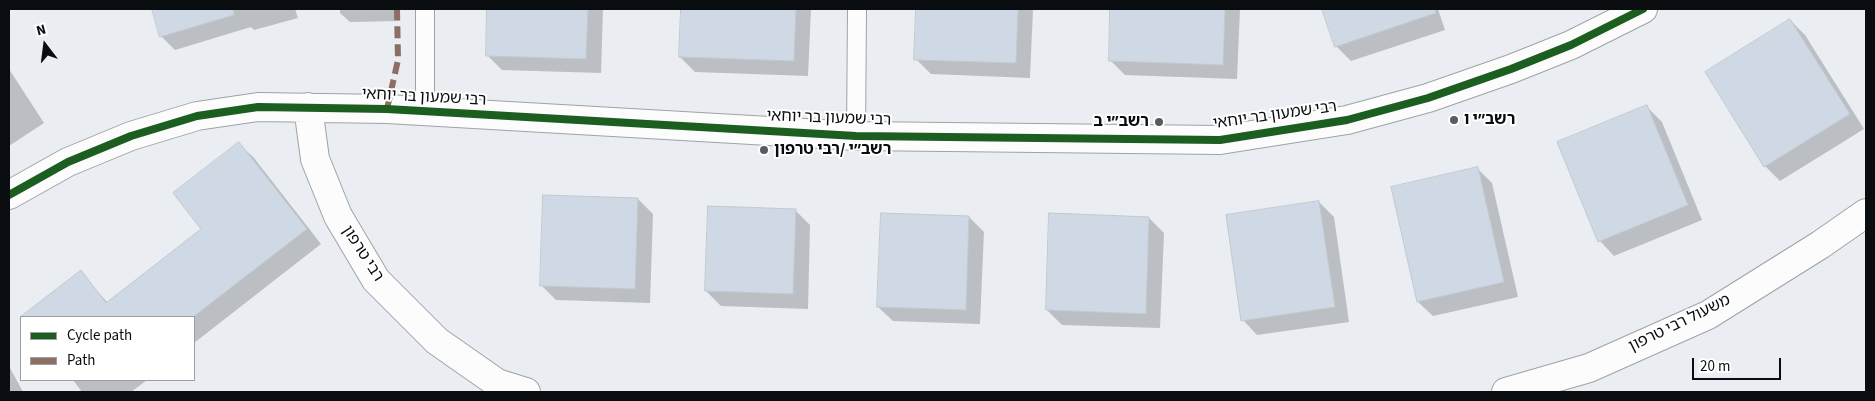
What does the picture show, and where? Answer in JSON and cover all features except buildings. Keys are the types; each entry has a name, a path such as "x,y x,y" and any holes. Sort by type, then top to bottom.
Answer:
{"street":[{"name":"רבי שמעון בר יוחאי","path":"9,195 68,162 131,136 198,116 258,107 426,112 856,136 1220,140 1347,120 1428,98 1545,56 1643,9"},
{"name":"רבי טרפון","path":"308,107 315,159 338,216 376,280 437,340 497,383 526,392"},
{"name":"משעול רבי טרפון","path":"1506,392 1589,368 1708,315 1820,245 1866,213"}],"lane":[{"path":"425,9 426,112"},
{"path":"856,136 857,9"}],"marked path":[{"path":"387,109 398,60 397,9"}],"cycle path":[{"path":"9,195 68,162 131,136 197,116 258,107 387,109 856,136 1220,140 1347,120 1428,98 1511,69 1571,45 1643,9"}],"place":[{"name":"רשב״י ו","path":"1454,120"},
{"name":"רשב״י ב","path":"1159,122"},
{"name":"רשב״י /רבי טרפון","path":"764,150"}]}
